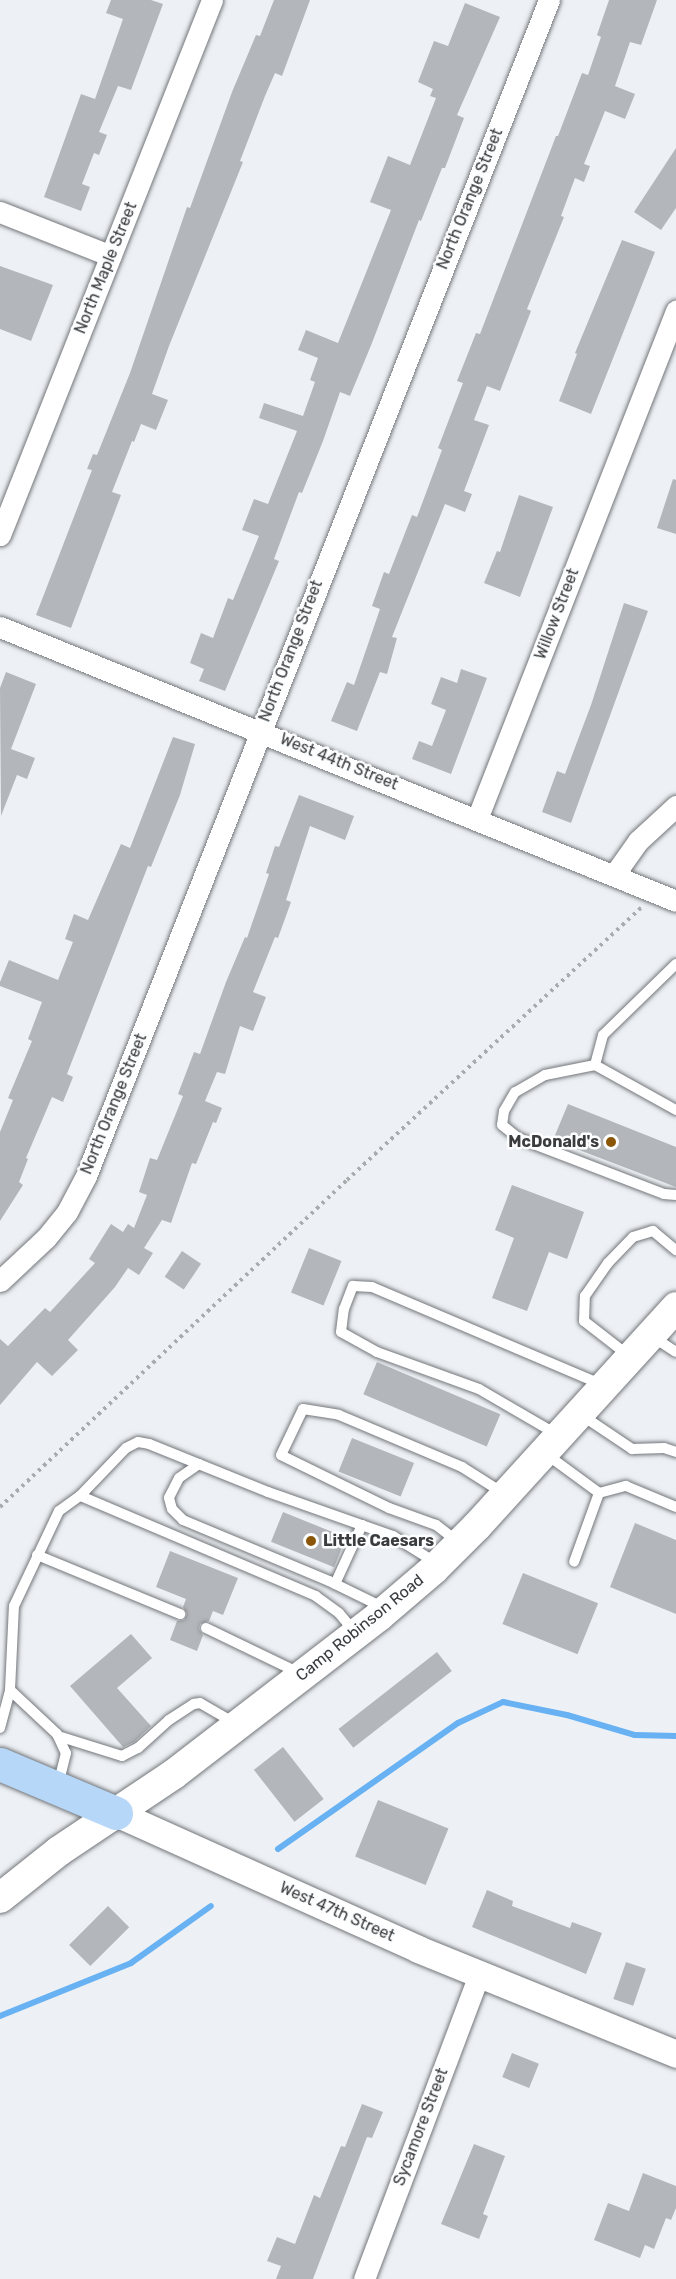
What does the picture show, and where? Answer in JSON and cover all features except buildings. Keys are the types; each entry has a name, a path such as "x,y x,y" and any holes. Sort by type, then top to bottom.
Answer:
{"main road":[{"name":"Camp Robinson Road","path":"3,1891 174,1774 356,1634 438,1565 506,1495 676,1307"},
{"name":"West 47th Street","path":"0,1764 117,1813"}],"street":[{"name":"North Maple Street","path":"0,535 212,0"},
{"name":"North Orange Street","path":"0,1281 46,1238 67,1212 86,1176 549,0"},
{"path":"0,212 111,256"},
{"name":"Willow Street","path":"477,819 676,311"},
{"name":"West 44th Street","path":"0,627 261,730 667,897"},
{"path":"614,874 638,841 676,806"},
{"name":"West 47th Street","path":"117,1813 479,1974 676,2054"},
{"name":"Sycamore Street","path":"364,2279 479,1974"}],"lane":[{"path":"595,1065 603,1035 676,964"},
{"path":"676,1110 595,1065 545,1075 515,1092 504,1111 502,1125 518,1138 664,1194 676,1195"},
{"path":"630,1358 584,1321 585,1296 608,1263 633,1237 653,1231 676,1250"},
{"path":"599,1493 551,1444 479,1389 377,1352 341,1332 344,1310 353,1286 372,1287 604,1386"},
{"path":"650,1335 676,1352"},
{"path":"459,1543 436,1525 389,1508 281,1455 303,1409 339,1415 462,1467 506,1495"},
{"path":"579,1413 632,1449 664,1448 676,1452"},
{"path":"0,1728 10,1690 14,1605 37,1555 59,1510 80,1496 126,1448 138,1442 393,1536 438,1565"},
{"path":"199,1464 179,1478 169,1498 172,1509 183,1520 335,1584 386,1609"},
{"path":"599,1493 626,1486 676,1507"},
{"path":"574,1562 599,1493"},
{"path":"80,1496 316,1596 339,1612 356,1634"},
{"path":"335,1584 362,1525"},
{"path":"37,1555 180,1614"},
{"path":"206,1628 302,1675"},
{"path":"10,1690 58,1736 66,1753 58,1788"},
{"path":"58,1736 122,1756 138,1748 169,1720 194,1704 200,1703 237,1725"}],"path":[{"path":"0,1507 339,1187 667,897"}],"waterway":[{"path":"278,1849 458,1723 503,1702 567,1715 635,1735 676,1736"},
{"path":"0,2016 131,1963 211,1906"}],"place":[{"name":"McDonald's","path":"611,1142"},
{"name":"Little Caesars","path":"311,1541"}]}
